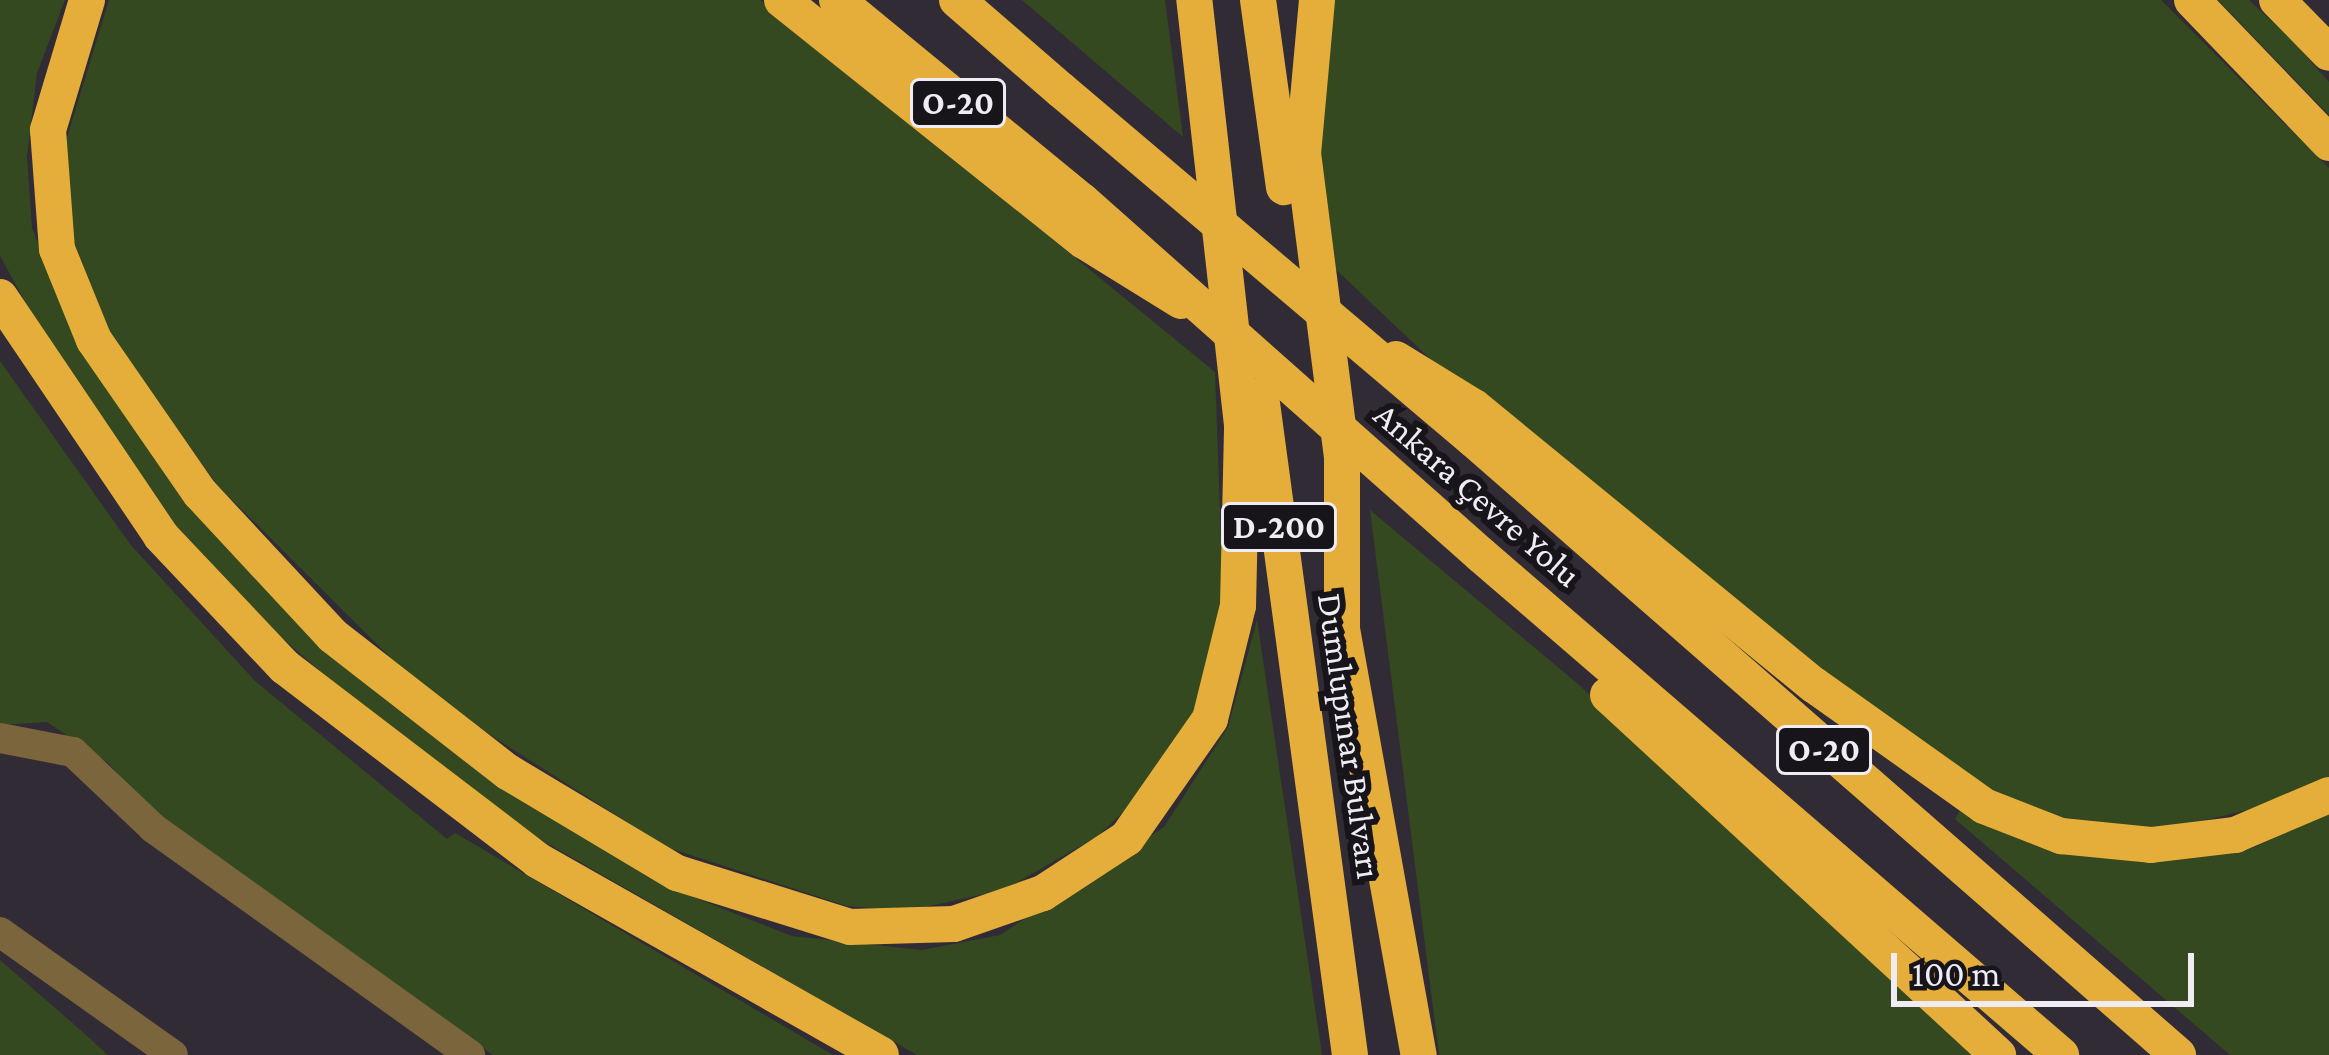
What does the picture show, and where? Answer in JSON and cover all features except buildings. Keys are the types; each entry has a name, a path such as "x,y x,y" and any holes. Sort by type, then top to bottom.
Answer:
{"highway":[{"path":"87,0 48,130 57,249 94,340 200,494 333,636 508,772 677,873 850,927 954,924 1043,893 1127,838 1210,719 1238,606 1242,425 1194,0"},
{"path":"782,0 1084,241 1207,317"},
{"name":"Ankara Çevre Yolu","path":"837,0 1082,201 1207,317 2061,1055"},
{"name":"Ankara Çevre Yolu","path":"957,0 1337,323 1474,423 2178,1055"},
{"path":"977,0 1061,89"},
{"name":"Dumlupınar Bulvarı","path":"1207,0 1350,1055"},
{"name":"Dumlupınar Bulvarı","path":"1258,0 1400,1055"},
{"path":"1317,0 1303,153 1342,456 1342,628 1419,1055"},
{"path":"2192,0 2329,142"},
{"path":"2277,0 2329,53"},
{"path":"0,297 161,536 331,706 537,860 880,1055"},
{"path":"1474,423 1870,729 2014,820 2099,843 2192,842 2329,795"},
{"path":"1537,601 1607,694 1998,1055"}],"street":[{"path":"0,738 73,752 153,828 470,1055"},
{"path":"0,932 173,1055"}],"green space":[{"path":"0,0 65,0 37,73 27,156 32,228 82,354 197,514 384,699 489,780 670,888 792,936 922,950 1000,935 1164,827 1228,727 1257,620 1322,1055 917,1055 463,795 266,624 178,529 33,316 0,256"},
{"path":"109,0 760,0 1215,372 1224,625 1206,694 1143,793 1098,836 1004,890 906,911 847,906 666,847 429,696 218,486 112,338 71,234 65,144"},
{"path":"1022,0 1165,0 1183,137"},
{"path":"1330,0 2161,0 2329,168 2329,777 2289,800 2168,829 2068,824 1942,767 1461,388 1329,263 1320,169"},
{"path":"2218,0 2249,0 2292,40 2329,82 2329,115"},
{"path":"0,361 130,544 255,681 447,839 455,833 833,1055 493,1055 152,812 108,763 47,722 0,725"},
{"path":"1370,510 1578,684 1979,1055 1439,1055"},
{"path":"1960,811 2195,856 2255,847 2329,813 2329,1055 2230,1055 1955,819"},
{"path":"0,960 76,1026 108,1055 0,1055"}]}
